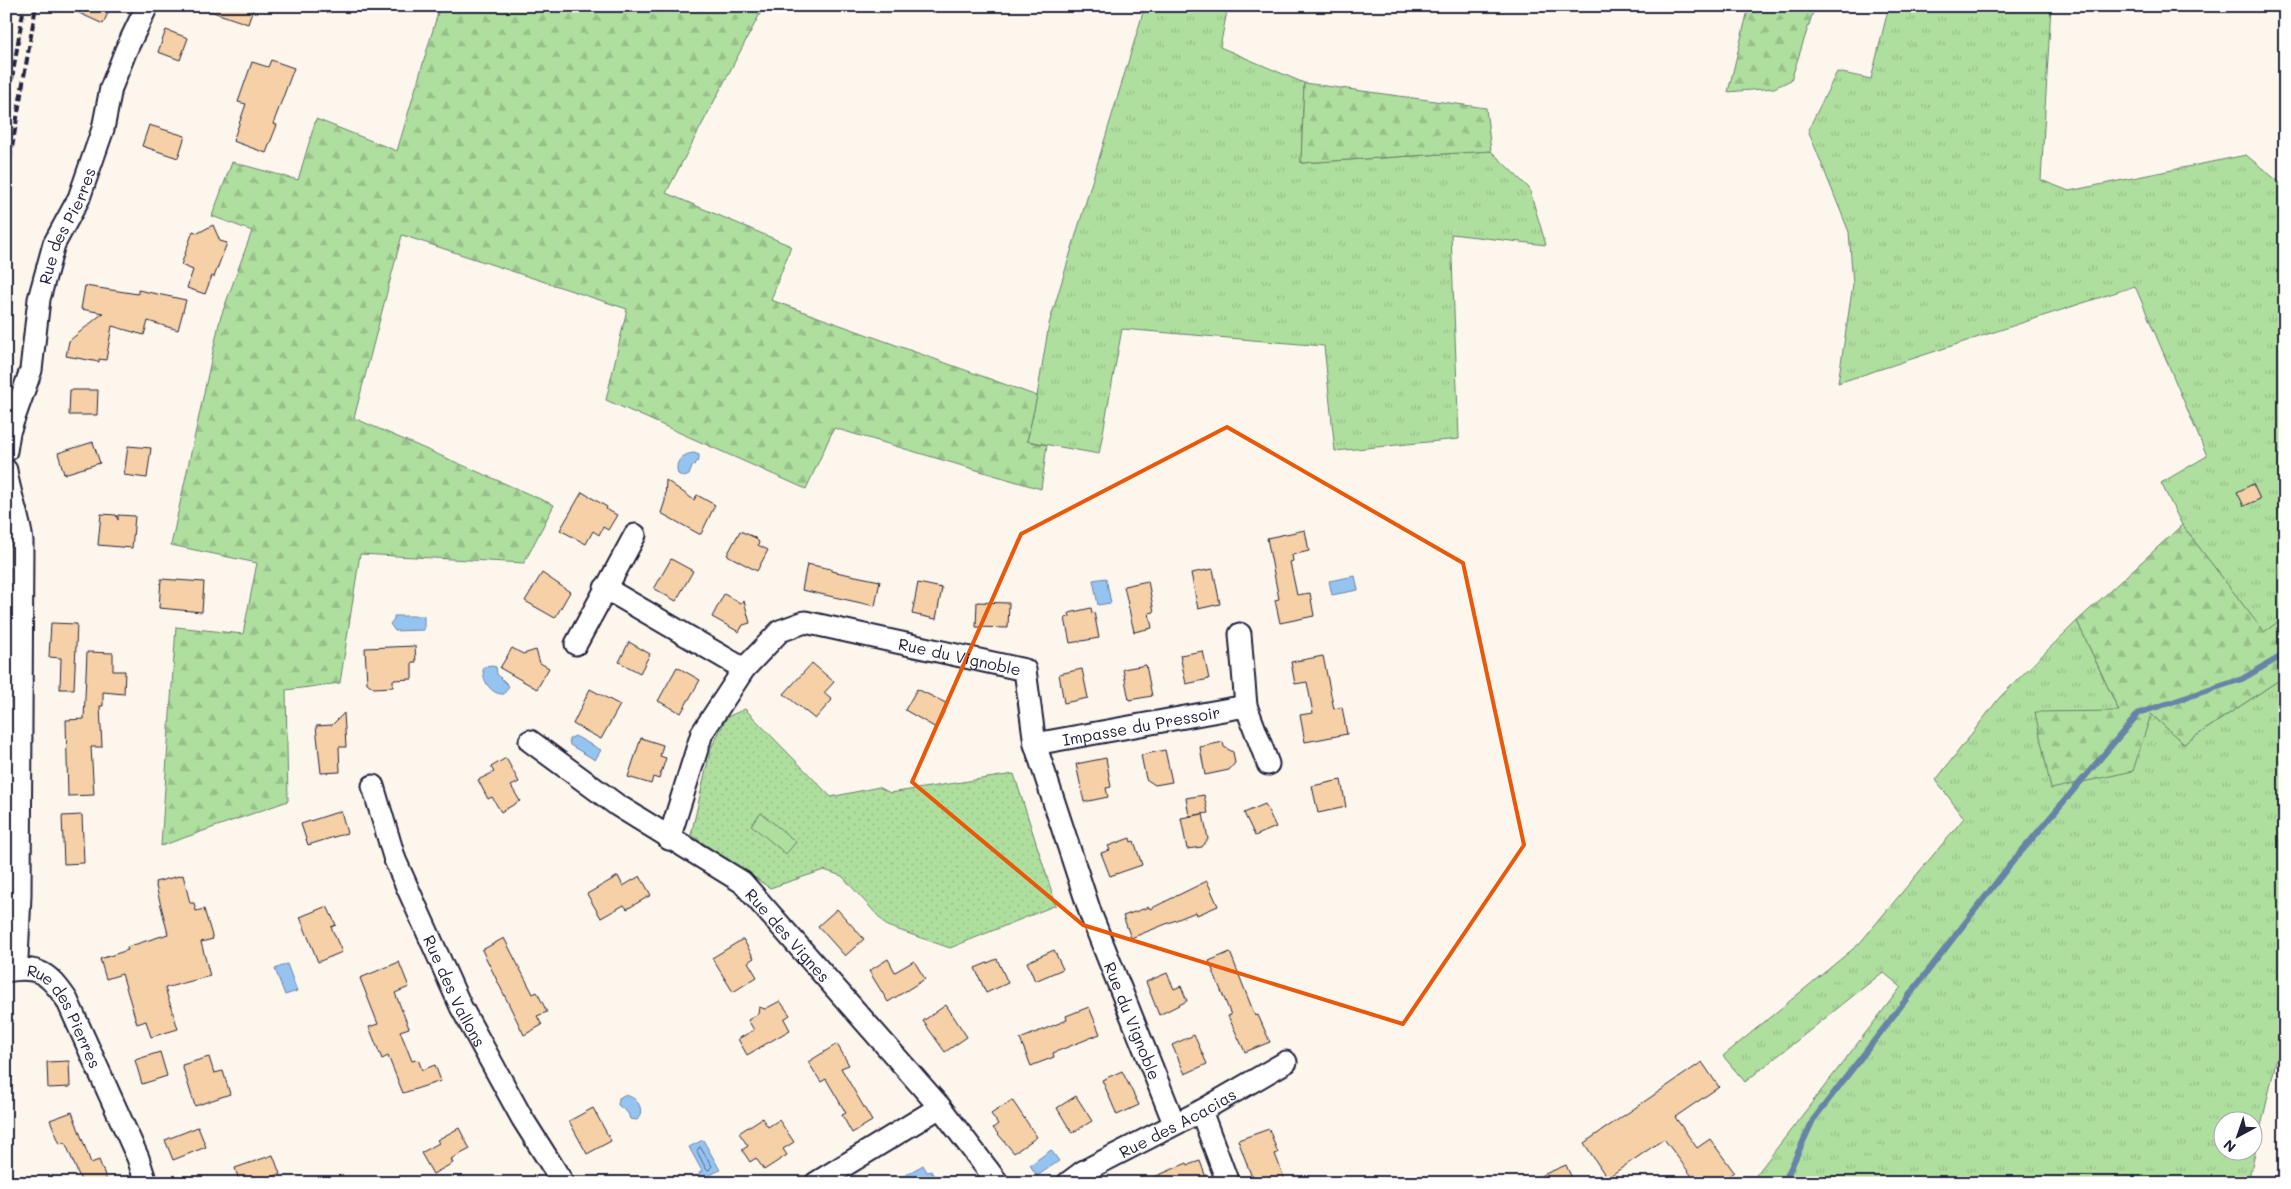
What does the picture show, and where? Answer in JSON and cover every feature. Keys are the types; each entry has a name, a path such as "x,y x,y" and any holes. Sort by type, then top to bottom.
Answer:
{"street":[{"name":"Rue des Pierres","path":"6,451 9,432 31,370 39,299 54,244 79,198 103,128 111,88 126,50 147,6"},
{"name":"Rue des Pierres","path":"6,470 8,487 19,521 22,541 20,895 17,958 10,970"},
{"path":"576,644 635,535"},
{"path":"605,588 744,670"},
{"name":"Rue du Vignoble","path":"669,838 702,733 744,670 780,631 805,622 1025,670 1035,744 1091,915 1174,1123"},
{"path":"1240,634 1246,706 1268,764"},
{"name":"Impasse du Pressoir","path":"1035,744 1246,706"},
{"name":"Rue des Vignes","path":"530,741 617,805 742,882 940,1107 998,1183"},
{"name":"Rue des Vallons","path":"374,786 395,860 461,1007 522,1118 563,1183"},
{"name":"Rue des Pierres","path":"10,970 32,970 45,973 67,1000 138,1158 146,1183"},
{"name":"Rue des Acacias","path":"1068,1183 1084,1171 1200,1111 1286,1062"},
{"path":"816,1183 940,1107"},
{"path":"1200,1111 1228,1183"}],"highlighted area":[{"path":"1227,427 1463,563 1524,845 1403,1024 1083,925 912,782 1021,534"}],"green space":[{"path":"440,6 764,6 666,193 791,246 771,300 1037,396 1027,441 1047,445 1041,489 834,428 806,489 606,400 627,309 402,235 354,418 554,505 524,563 360,554 340,683 286,690 288,801 161,846 176,627 243,634 257,563 171,545 220,319 252,231 212,216 232,162 298,180 316,119 397,151"},
{"path":"1145,6 1228,6 1220,47 1304,83 1301,163 1491,151 1529,188 1546,245 1451,234 1459,439 1335,451 1324,346 1122,329 1099,454 1027,441 1037,396 1049,324"},
{"path":"1749,6 1815,6 1791,80 1774,88 1728,92"},
{"path":"1889,6 2051,6 2041,180 2069,191 2246,155 2285,187 2285,617 2264,633 2182,525 2161,483 2207,456 2135,286 1838,383 1853,284 1849,232 1808,130 1837,72 1871,79"},
{"path":"1304,83 1486,108 1491,151 1301,163"},
{"path":"2182,525 2264,632 2285,617 2285,676 2184,744 2151,714 2133,771 2051,789 2035,712 2119,711 2077,621"},
{"path":"2077,621 2119,711 2151,714 2184,744 2285,676 2285,1022 2264,1113 2214,1112 2214,1162 2253,1162 2248,1183 1750,1183 1901,987 1883,972 1745,1082 1723,1056 1859,944 1964,818 1936,780 2000,697"},
{"path":"745,709 831,797 879,787 890,793 1014,774 1056,905 950,948 887,926 842,876 824,870 770,888 691,835 711,748 727,717"},
{"path":"761,813 796,842 786,854 751,825"}],"water":[{"path":"694,453 699,455 699,460 692,467 689,475 684,477 678,474 677,466 680,459"},
{"path":"1355,576 1358,590 1332,595 1329,581"},
{"path":"1106,578 1111,603 1098,605 1093,580"},
{"path":"394,616 424,616 424,630 395,631 390,624"},
{"path":"485,667 496,667 497,674 509,686 504,694 499,694 492,690 484,679 483,670"},
{"path":"575,736 601,750 595,760 570,745 569,739"},
{"path":"287,964 297,991 285,995 275,969"},
{"path":"624,1095 633,1098 639,1104 641,1112 637,1120 630,1119 628,1113 618,1105 619,1098"},
{"path":"703,1140 720,1170 702,1179 699,1173 702,1171 689,1147"},
{"path":"1051,1150 1059,1161 1037,1176 1030,1165"},
{"path":"923,1165 927,1172 931,1171 934,1176 922,1183 899,1183 897,1180"}],"building":[{"path":"64,6 111,6 103,24"},
{"path":"204,6 254,6 248,24 204,9"},
{"path":"166,30 188,38 180,60 158,52"},
{"path":"271,60 294,68 273,124 277,125 266,153 233,141 246,104 238,102 252,62 268,67"},
{"path":"149,125 185,136 178,158 142,146"},
{"path":"213,225 220,241 227,243 214,277 212,276 205,294 187,288 193,270 181,265 193,231 198,233"},
{"path":"85,286 138,294 138,290 186,300 178,330 148,321 144,335 112,326 106,360 99,359 99,362 66,356 69,341 103,313 81,309"},
{"path":"70,390 98,390 97,415 69,415"},
{"path":"93,442 100,463 64,474 58,453"},
{"path":"128,446 151,448 147,478 124,475"},
{"path":"666,480 694,500 697,495 715,505 701,534 661,513 665,501"},
{"path":"2253,484 2260,499 2244,506 2237,492"},
{"path":"582,492 617,515 608,530 603,527 599,535 593,531 586,544 560,530"},
{"path":"101,514 116,515 118,520 118,515 135,516 132,548 98,545"},
{"path":"1305,530 1309,551 1292,555 1293,561 1290,562 1297,595 1310,593 1314,616 1280,623 1275,600 1279,599 1267,538"},
{"path":"740,531 754,537 759,542 758,545 768,550 757,571 727,555"},
{"path":"671,559 693,571 676,601 654,589"},
{"path":"807,564 880,581 875,606 802,590"},
{"path":"1213,569 1220,604 1198,609 1191,573"},
{"path":"542,573 570,592 555,618 525,601"},
{"path":"161,579 204,582 202,612 159,608"},
{"path":"1148,581 1154,612 1149,613 1152,628 1134,632 1124,586"},
{"path":"918,583 942,588 936,619 912,614"},
{"path":"724,594 740,603 744,601 750,623 743,625 739,632 712,617"},
{"path":"977,602 1009,603 1008,628 976,627"},
{"path":"1091,608 1092,613 1094,612 1099,638 1070,643 1065,618 1070,617 1069,613"},
{"path":"51,623 77,624 74,689 60,689 61,658 49,657"},
{"path":"629,642 650,654 640,673 619,662"},
{"path":"415,646 416,662 412,662 412,679 393,680 393,687 374,688 367,683 365,648"},
{"path":"512,648 523,654 536,650 540,663 549,668 537,689 500,668"},
{"path":"1203,651 1209,679 1186,684 1180,655"},
{"path":"87,652 113,653 113,671 125,671 124,694 103,692 103,706 100,706 102,747 91,747 94,795 68,796 66,720 84,719"},
{"path":"1323,656 1334,709 1342,707 1347,734 1305,742 1300,715 1313,713 1307,682 1295,684 1291,662"},
{"path":"812,663 834,682 824,693 832,700 815,719 784,694"},
{"path":"1146,665 1152,696 1129,700 1123,669"},
{"path":"677,667 700,680 681,713 658,701"},
{"path":"1082,669 1088,698 1064,703 1059,674"},
{"path":"590,689 620,705 601,739 573,724"},
{"path":"917,689 948,704 936,728 905,710"},
{"path":"344,713 346,747 339,747 340,772 321,773 316,726 332,725"},
{"path":"641,738 663,745 660,756 666,758 659,779 653,777 651,784 628,777"},
{"path":"1223,742 1224,747 1233,752 1235,763 1229,770 1205,775 1200,747"},
{"path":"1165,750 1172,782 1155,785 1146,779 1141,755"},
{"path":"506,758 519,782 511,786 520,801 501,812 492,797 488,799 478,780 494,772 491,767"},
{"path":"1106,758 1111,787 1106,788 1108,797 1084,802 1076,764"},
{"path":"1341,780 1346,807 1318,813 1312,786"},
{"path":"1204,795 1208,813 1189,816 1186,798"},
{"path":"1265,804 1276,827 1255,836 1244,813"},
{"path":"341,811 347,833 308,845 301,824"},
{"path":"1203,814 1208,839 1202,847 1187,849 1181,818"},
{"path":"82,815 84,863 64,864 62,816"},
{"path":"1130,838 1131,842 1134,841 1142,865 1110,876 1101,853 1110,850 1108,846"},
{"path":"183,875 190,903 194,903 196,911 204,909 213,939 201,942 210,976 165,988 178,1029 151,1037 146,1021 137,1024 122,974 106,979 100,959 128,950 127,947 168,934 155,882"},
{"path":"618,876 623,886 640,876 651,895 627,909 624,905 601,918 587,894"},
{"path":"1207,881 1218,906 1197,915 1196,912 1131,938 1123,916 1149,907 1150,909"},
{"path":"327,906 336,925 331,927 342,952 318,962 300,917"},
{"path":"837,909 864,939 845,956 818,926"},
{"path":"504,938 533,994 537,992 547,1012 537,1016 542,1025 524,1035 482,950"},
{"path":"743,939 754,958 748,962 757,977 733,992 712,958"},
{"path":"1054,950 1063,969 1035,981 1027,962"},
{"path":"1230,952 1255,1016 1258,1015 1270,1042 1245,1052 1228,1016 1231,1015 1209,961"},
{"path":"888,959 895,972 914,961 925,979 888,1002 869,971"},
{"path":"997,959 1008,983 986,993 975,968"},
{"path":"399,962 409,987 395,993 409,1028 400,1031 412,1061 418,1059 422,1070 435,1065 441,1081 403,1093 388,1056 382,1059 369,1027 378,1024 360,978"},
{"path":"1167,973 1174,989 1181,986 1187,1001 1159,1015 1146,982"},
{"path":"780,1001 790,1015 784,1019 790,1030 747,1055 738,1039 754,1030 748,1020 758,1014 759,1007 765,1009"},
{"path":"946,1005 967,1037 945,1052 923,1021"},
{"path":"1089,1007 1100,1034 1053,1053 1054,1057 1031,1066 1020,1039 1067,1020 1066,1016"},
{"path":"1194,1035 1207,1064 1185,1074 1172,1045"},
{"path":"837,1044 849,1065 841,1068 872,1121 852,1133 842,1115 846,1113 826,1079 821,1082 808,1062"},
{"path":"160,1052 167,1076 142,1084 135,1060"},
{"path":"209,1057 214,1073 223,1071 230,1094 195,1106 182,1065"},
{"path":"69,1061 70,1087 48,1088 47,1062"},
{"path":"1702,1062 1719,1087 1675,1117 1697,1148 1710,1139 1734,1172 1719,1183 1697,1183 1664,1139 1607,1178 1584,1143"},
{"path":"1122,1071 1139,1105 1117,1115 1102,1080"},
{"path":"1076,1096 1092,1121 1072,1133 1057,1108"},
{"path":"1012,1100 1037,1137 1014,1153 993,1128 998,1124 991,1114"},
{"path":"593,1108 611,1141 587,1154 569,1121"},
{"path":"72,1112 91,1163 99,1160 108,1183 82,1183 65,1142 60,1144 50,1120"},
{"path":"762,1118 768,1127 779,1120 794,1142 783,1149 787,1155 764,1170 756,1158 750,1162 742,1150 748,1146 739,1133"},
{"path":"198,1127 206,1147 173,1160 165,1140"},
{"path":"459,1128 470,1149 451,1159 453,1163 433,1174 421,1153 439,1143 437,1140"},
{"path":"1269,1129 1278,1153 1275,1154 1286,1183 1254,1183 1238,1140"},
{"path":"273,1155 280,1174 254,1183 240,1183 235,1168"},
{"path":"1200,1161 1208,1183 1140,1183 1187,1163 1188,1165"},
{"path":"1566,1165 1574,1183 1524,1183"}],"waterway":[{"path":"1784,1183 1813,1120 2009,866 2139,713 2242,679 2285,654"}],"railway":[{"path":"6,115 24,6"},
{"path":"6,183 36,6"}]}
